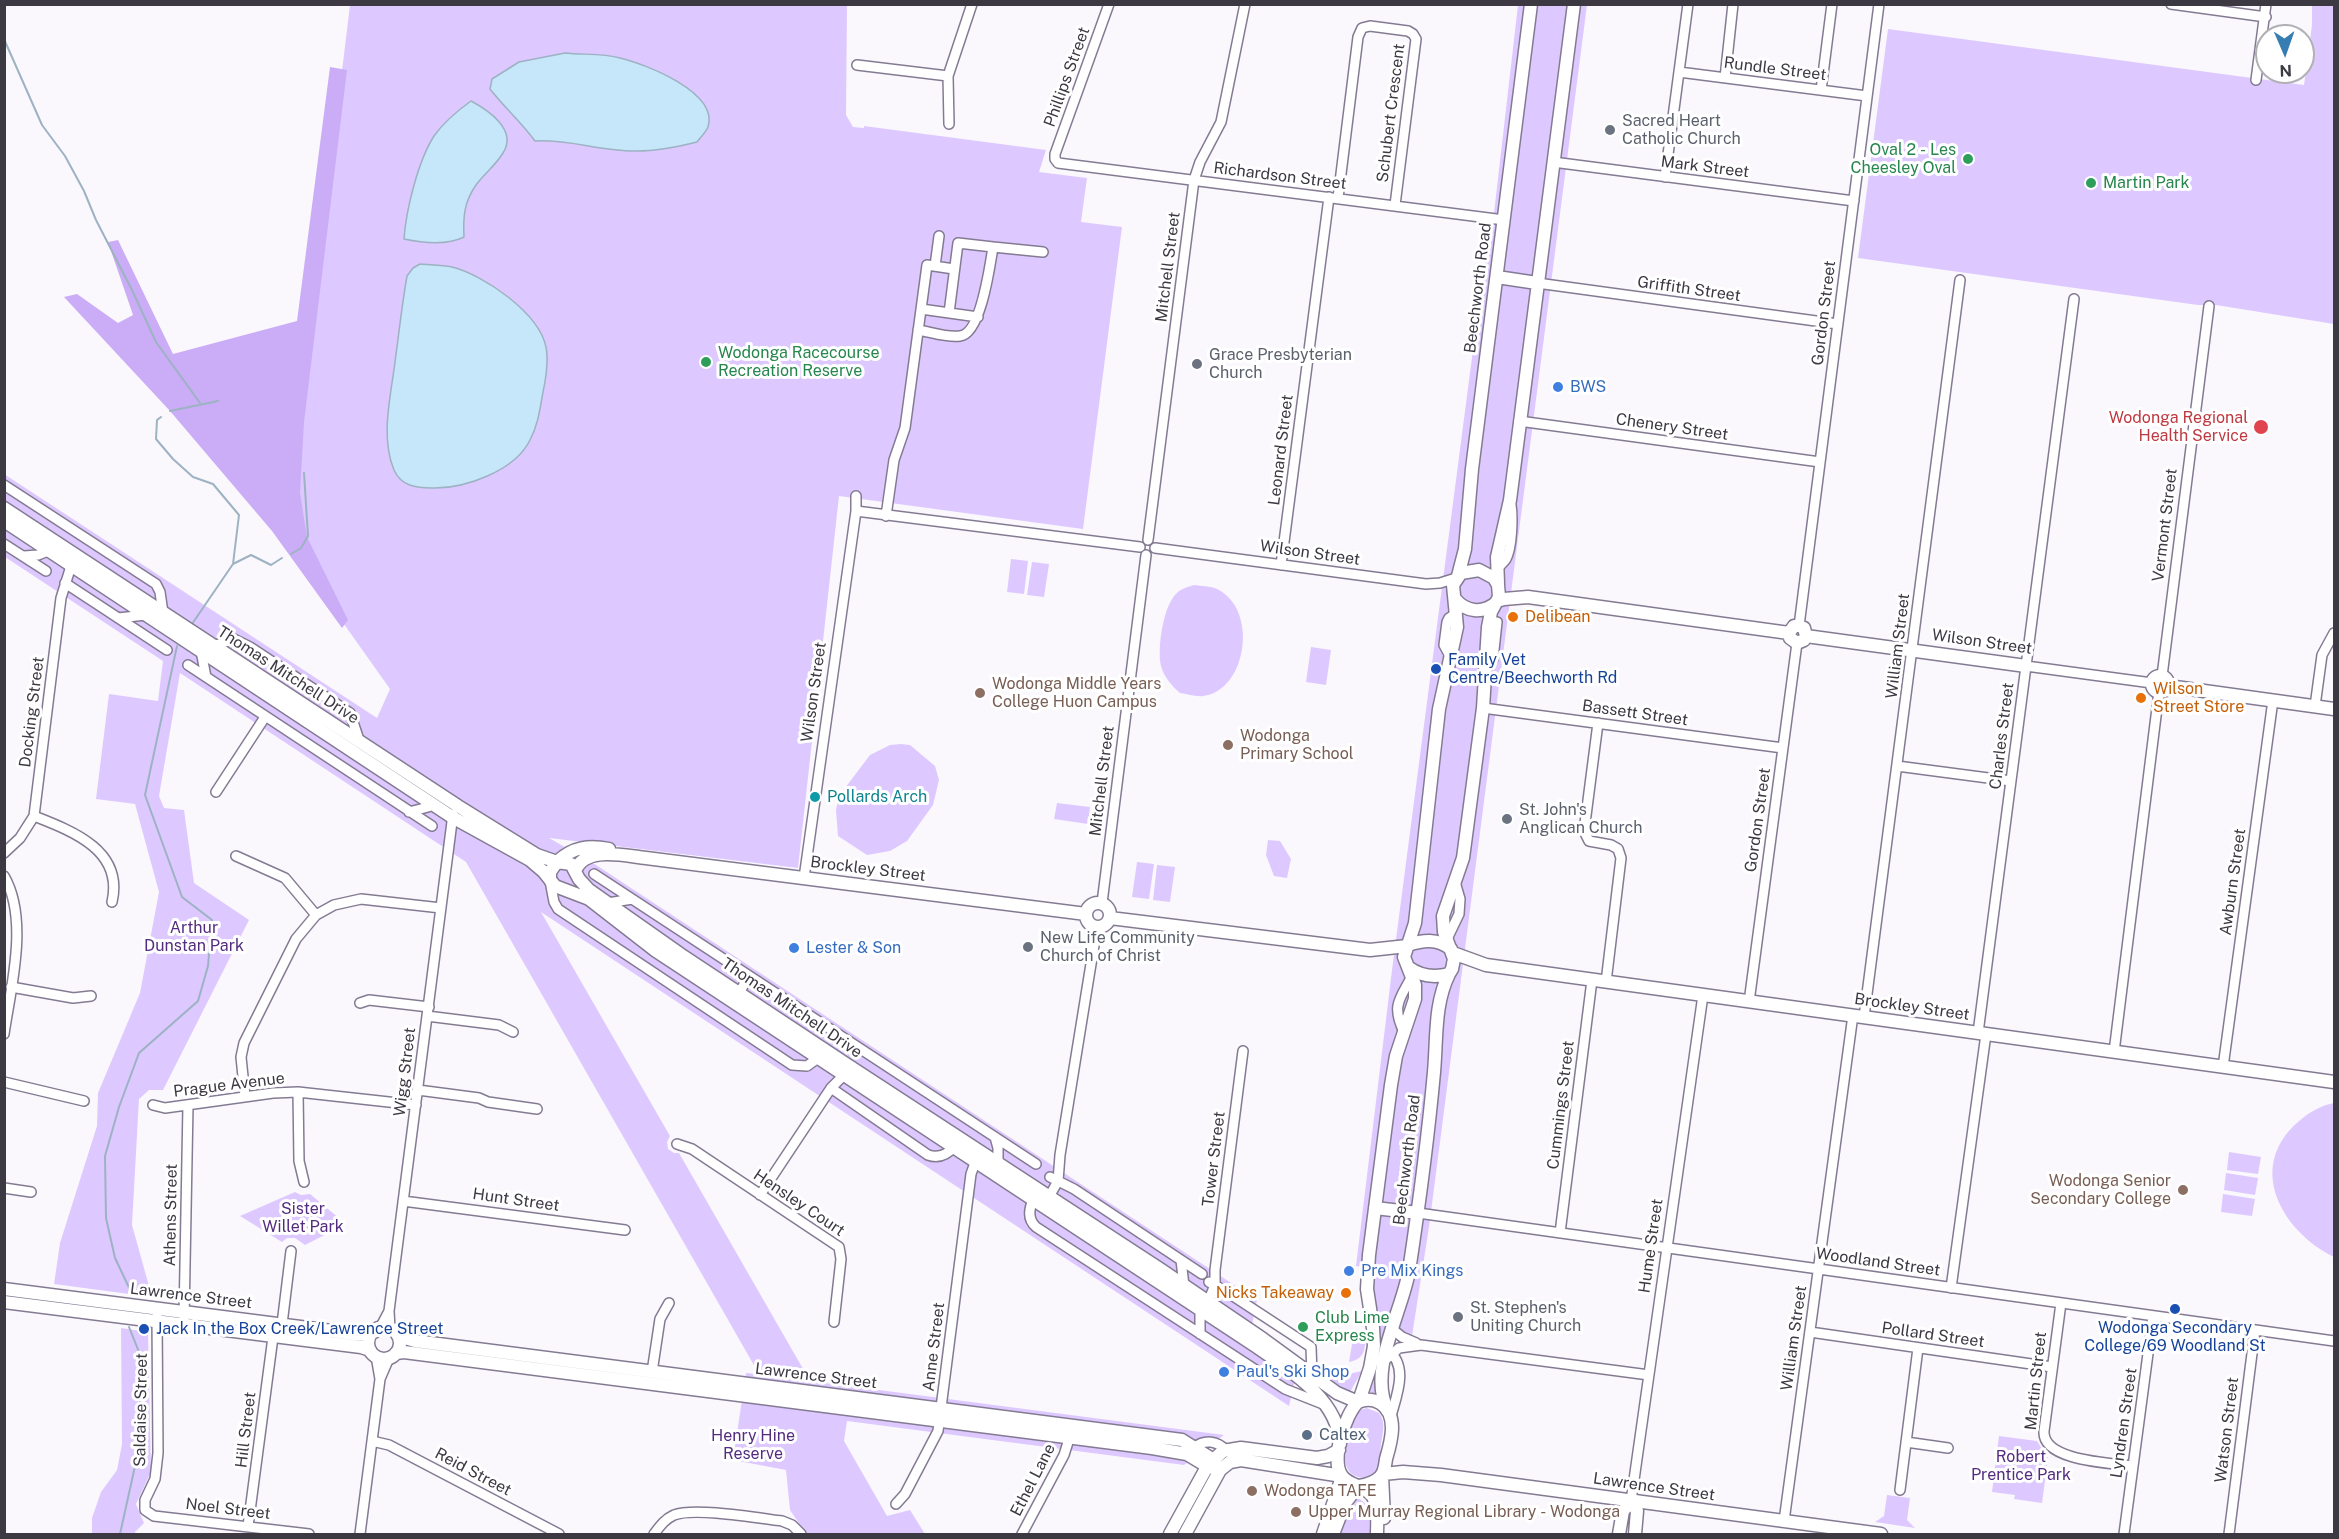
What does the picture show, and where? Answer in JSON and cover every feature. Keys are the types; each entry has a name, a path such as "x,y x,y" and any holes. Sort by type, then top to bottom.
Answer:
{"main road":[{"name":"Beechworth Road","path":"1457,577 1466,542 1468,496 1531,4"},
{"path":"1110,918 1370,950 1395,958 1409,970 1424,975 1450,972 1454,961 1443,929 1443,916 1464,858 1483,708 1489,620 1497,602 1498,552 1510,500 1574,4"},
{"path":"1497,277 1537,283"},
{"name":"Thomas Mitchell Drive","path":"4,508 46,536 72,560 146,615 190,644 207,649"},
{"name":"Thomas Mitchell Drive","path":"4,521 48,550 72,560 163,613 207,649 360,743 433,797"},
{"path":"46,536 48,550"},
{"path":"1409,970 1404,957 1415,923 1439,709 1457,627 1452,587 1457,577 1468,571 1479,570 1489,573 1498,584"},
{"name":"Wilson Street","path":"1498,584 1528,597"},
{"name":"Wilson Street","path":"1497,602 1510,598 1528,597 2026,666"},
{"path":"1454,598 1463,606 1474,610 1485,609 1497,602"},
{"path":"207,649 460,815 526,858 541,869 555,886 561,889 573,886 576,872 569,864 557,862 530,851 460,815"},
{"name":"Wilson Street","path":"2160,684 2334,709"},
{"name":"Brockley Street","path":"557,862 568,853 586,847 603,848 646,858"},
{"name":"Brockley Street","path":"576,872 581,860 593,855 646,858 1086,914"},
{"path":"550,880 550,872 557,862"},
{"name":"Thomas Mitchell Drive","path":"576,872 586,887 740,998 818,1058 842,1070 958,1142 982,1160 1042,1194"},
{"name":"Thomas Mitchell Drive","path":"561,889 589,899 656,951 817,1045 842,1070"},
{"path":"1102,903 1109,910 1110,918 1104,926 1097,927 1088,921 1086,914 1093,904 1102,903"},
{"path":"1370,950 1407,945 1422,940 1450,947"},
{"name":"Brockley Street","path":"1450,947 1486,965 2334,1082"},
{"name":"Brockley Street","path":"1450,972 1486,965"},
{"name":"Beechworth Road","path":"1358,1401 1370,1368 1374,1346 1367,1289 1393,1072 1415,999 1415,988 1409,970"},
{"name":"Beechworth Road","path":"1389,1414 1381,1384 1392,1329 1407,1280 1418,1213 1434,1070 1438,1005 1442,987 1450,972"},
{"path":"817,1045 818,1058"},
{"name":"Thomas Mitchell Drive","path":"982,1160 998,1161 1170,1283 1263,1339 1337,1393 1358,1401"},
{"path":"1375,1208 1418,1213"},
{"name":"Thomas Mitchell Drive","path":"1170,1283 1184,1286 1204,1305 1287,1369 1325,1405 1336,1421 1340,1447"},
{"name":"Lawrence Street","path":"4,1289 157,1316 183,1326 361,1347 373,1353 392,1356 404,1352 818,1406 1071,1425 1176,1439 1194,1447 1213,1465"},
{"name":"Lawrence Street","path":"4,1302 157,1316 184,1312 365,1335 386,1331 407,1340 819,1392 1069,1439 1184,1453 1213,1465"},
{"path":"373,1353 369,1340 386,1331 400,1345 392,1356"},
{"path":"522,1368 524,1355"},
{"path":"651,1385 652,1372"},
{"path":"818,1406 819,1392"},
{"path":"1323,1534 1342,1476 1338,1466 1348,1414 1358,1401 1375,1401 1381,1404 1389,1414 1392,1426 1383,1474 1385,1534"},
{"path":"1069,1439 1071,1425"},
{"path":"1170,1534 1213,1465 1226,1450 1245,1449 1322,1458 1340,1447"},
{"name":"Lawrence Street","path":"1389,1448 1391,1457 1396,1463 1422,1473"},
{"path":"1303,1456 1314,1470"},
{"path":"1213,1465 1241,1460 1342,1476 1370,1493 1375,1502 1377,1534"},
{"path":"1185,1534 1213,1465"},
{"name":"Lawrence Street","path":"1383,1474 1422,1473 1881,1534"},
{"path":"1333,1534 1345,1503 1359,1486 1374,1481 1383,1474"},
{"name":"Hume Street","path":"1620,1530 1623,1510 1631,1501 1637,1511 1635,1531"},
{"path":"1620,1530 1635,1531"}],"street":[{"path":"949,124 948,76 972,4"},
{"name":"Phillips Street","path":"1055,159 1109,4"},
{"name":"Mitchell Street","path":"1102,903 1145,547 1194,180 1200,162 1221,122 1245,4"},
{"path":"1665,177 1688,4"},
{"path":"1725,78 1733,4"},
{"path":"1821,90 1832,4"},
{"name":"Gordon Street","path":"1749,1002 1879,4"},
{"path":"2171,4 2266,17"},
{"path":"2265,24 2266,4"},
{"name":"Schubert Crescent","path":"1333,198 1358,37 1362,28 1370,26 1408,31 1416,39 1395,205"},
{"path":"857,65 948,76"},
{"name":"Rundle Street","path":"1679,72 1868,96"},
{"name":"Richardson Street","path":"1055,159 1062,164 1504,220"},
{"name":"Mark Street","path":"1553,162 1854,201"},
{"name":"Leonard Street","path":"1281,565 1333,198"},
{"path":"935,266 939,236"},
{"path":"949,313 958,243 1043,252"},
{"path":"918,330 963,336 975,325 993,247"},
{"path":"886,516 894,460 905,428 927,265 954,269"},
{"name":"William Street","path":"1784,1521 1818,1269 1897,766 1960,280"},
{"name":"Griffith Street","path":"1537,283 1838,324"},
{"name":"Charles Street","path":"1951,1288 2011,782 2074,299"},
{"name":"Vermont Street","path":"2114,1052 2209,306"},
{"path":"921,309 978,317"},
{"name":"Chenery Street","path":"1519,421 1820,462"},
{"path":"4,485 156,584 160,592 163,613"},
{"name":"Wilson Street","path":"804,878 856,511 856,496"},
{"path":"856,511 1145,547"},
{"path":"4,544 46,570"},
{"name":"Wilson Street","path":"1145,547 1154,544 1155,548 1426,584 1440,583 1457,577"},
{"path":"22,555 35,556 48,550"},
{"name":"Docking Street","path":"4,853 20,838 33,816 61,598 72,560"},
{"path":"65,583 167,650"},
{"name":"Wilson Street","path":"1426,584 1454,598"},
{"path":"118,618 146,615"},
{"path":"2315,706 2322,655 2334,633"},
{"path":"207,649 234,639 250,647 349,712 360,743"},
{"name":"Thomas Mitchell Drive","path":"206,677 207,649"},
{"path":"188,665 432,826"},
{"name":"Wilson Street","path":"2026,666 2160,684"},
{"name":"Awburn Street","path":"2223,1067 2273,700"},
{"name":"Bassett Street","path":"1483,708 1783,748"},
{"path":"216,792 265,717"},
{"path":"1598,723 1584,831 1589,841 1611,845 1618,849 1621,858 1606,982"},
{"path":"1897,766 2011,782"},
{"path":"410,812 428,807 433,797"},
{"name":"Wigg Street","path":"386,1331 451,836 460,815"},
{"path":"33,816 89,841 102,855 112,876 114,894 112,902"},
{"path":"236,856 285,878 316,915"},
{"name":"Thomas Mitchell Drive","path":"594,874 1036,1164"},
{"path":"4,876 15,903 17,922 4,1034"},
{"path":"550,880 555,905 560,912 808,1075"},
{"path":"245,1096 242,1068 244,1043 296,939 316,915 334,905 362,899 441,908"},
{"path":"608,903 632,899"},
{"path":"1097,927 1060,1155 1054,1179 1030,1213 1031,1221 1036,1227 1293,1394 1311,1398 1325,1405"},
{"path":"740,998 752,978"},
{"name":"Cummings Street","path":"1560,1233 1592,980"},
{"path":"11,987 73,998 91,996"},
{"name":"Hume Street","path":"1631,1501 1703,995"},
{"path":"360,1003 369,1000 428,1011 498,1025 513,1032"},
{"name":"Tower Street","path":"1204,1305 1215,1270 1243,1051"},
{"name":"Thomas Mitchell Drive","path":"792,1065 807,1066 818,1058"},
{"path":"760,1195 842,1070"},
{"path":"4,1082 84,1101"},
{"path":"831,1088 926,1154 937,1157 948,1153 958,1142"},
{"path":"418,1090 537,1109"},
{"path":"298,1092 299,1161 304,1182"},
{"name":"Prague Avenue","path":"153,1105 165,1108 245,1096 298,1092 416,1105"},
{"name":"Athens Street","path":"183,1326 188,1105"},
{"path":"995,1137 998,1161"},
{"name":"Hensley Court","path":"677,1144 692,1149 841,1249 842,1259 834,1322"},
{"name":"Anne Street","path":"896,1504 905,1494 937,1434 971,1183 982,1160"},
{"path":"1054,1179 1074,1189 1202,1274"},
{"path":"4,1188 31,1192"},
{"name":"Hunt Street","path":"403,1201 625,1230"},
{"name":"Woodland Street","path":"1418,1213 2334,1341"},
{"path":"282,1324 291,1251"},
{"path":"1181,1260 1184,1286"},
{"path":"1212,1284 1311,1347 1312,1375"},
{"path":"652,1372 660,1319 669,1303"},
{"name":"Martin Street","path":"2061,1303 2044,1436 2046,1443 2051,1448 2069,1455 2133,1466"},
{"path":"1200,1334 1204,1305"},
{"name":"Saldaise Street","path":"145,1510 145,1500 155,1479 158,1453 157,1316"},
{"name":"Lyndren Street","path":"2124,1534 2153,1316"},
{"path":"1392,1329 1404,1338 1421,1345"},
{"name":"Watson Street","path":"2229,1534 2255,1330"},
{"name":"Pollard Street","path":"1810,1332 2052,1367"},
{"name":"Hill Street","path":"248,1526 273,1337"},
{"path":"1389,1414 1395,1406 1400,1373 1399,1363 1388,1354 1405,1346 1421,1345 1649,1375"},
{"path":"1900,1490 1918,1348"},
{"path":"373,1353 380,1379"},
{"path":"360,1534 380,1379 392,1356"},
{"name":"Ethel Lane","path":"1022,1534 1064,1455 1069,1439"},
{"name":"Reid Street","path":"372,1441 389,1445 559,1534"},
{"path":"1194,1447 1209,1442 1221,1444 1226,1450"},
{"path":"1906,1442 1948,1448"},
{"name":"Noel Street","path":"145,1510 154,1516 309,1534"},
{"path":"654,1534 672,1516 696,1512 782,1521 792,1525 801,1534"}],"green space":[{"name":"Wodonga Racecourse Recreation Reserve","path":"350,5 847,5 846,115 853,127 864,128 864,126 1046,150 1039,172 1087,178 1081,222 1122,227 1083,529 839,496 798,868 549,838 593,863 1257,1300 1252,1325 1300,1358 1289,1406 541,912 670,1136 667,1142 668,1149 679,1153 810,1381 1224,1435 1184,1465 847,1421 844,1441 887,1516 910,1510 925,1534 806,1534 790,1510 786,1470 733,1460 746,1373 759,1374 466,862 180,673 159,796 164,808 184,810 194,883 249,920 163,1090 149,1090 139,1099 132,1225 152,1297 54,1284 60,1243 97,1126 98,1093 140,993 159,892 135,804 96,799 109,694 158,701 163,661 5,557 4,474 377,718 390,689 285,541"},
{"path":"1518,5 1587,5 1429,1227 1412,1336 1388,1329 1378,1395 1366,1391 1372,1268 1356,1266 1392,970 1488,235 1494,213"},
{"name":"Martin Park","path":"2312,5 2334,5 2334,324 2216,305 2198,305 1858,258 1888,29 2255,78 2255,84 2304,85 2315,84 2315,24 2312,24"},
{"path":"1011,559 1028,561 1024,594 1007,592"},
{"path":"1032,562 1049,564 1044,597 1027,595"},
{"path":"1194,585 1215,588 1230,599 1239,613 1243,630 1238,665 1230,680 1218,691 1203,696 1180,693 1164,674 1160,658 1162,628 1168,607 1179,591"},
{"path":"1311,647 1331,650 1326,685 1306,682"},
{"path":"890,745 910,745 935,766 939,780 933,805 907,841 890,851 867,855 838,836 836,810 839,796 870,755"},
{"path":"1057,803 1090,807 1088,824 1054,819"},
{"path":"1268,840 1280,841 1291,859 1287,878 1274,876 1266,855"},
{"path":"1137,862 1154,864 1149,899 1132,897"},
{"path":"1157,865 1175,867 1170,902 1153,900"},
{"path":"2334,1103 2334,1257 2299,1232 2286,1215 2277,1197 2273,1178 2274,1159 2282,1140 2306,1115"},
{"path":"2229,1152 2261,1157 2258,1174 2227,1170"},
{"path":"2226,1173 2258,1178 2255,1195 2224,1190"},
{"name":"Sister Willet Park","path":"295,1192 301,1195 310,1194 346,1224 305,1245 295,1238 287,1238 282,1242 240,1216"},
{"path":"2223,1194 2255,1199 2252,1216 2221,1212"},
{"path":"121,1328 148,1332 151,1472 136,1504 144,1523 135,1534 92,1534 92,1518 101,1492 117,1470 122,1444"},
{"path":"1353,1338 1366,1340 1360,1357 1349,1362"},
{"path":"1362,1371 1350,1392 1341,1389 1330,1378"},
{"path":"1367,1408 1379,1413 1383,1420 1383,1431 1378,1468 1373,1474 1364,1478 1355,1476 1348,1470 1345,1459 1350,1430 1357,1411"},
{"name":"Robert Prentice Park","path":"1999,1436 2037,1441 2048,1458 2042,1503 2014,1499 2015,1495 1992,1492"},
{"path":"1887,1495 1910,1498 1907,1520 1915,1528 1875,1522 1884,1516"},
{"path":"1359,1499 1368,1509 1370,1534 1339,1534 1346,1510 1353,1500"}],"shaded area":[{"path":"330,67 347,70 304,422 300,493 307,537 348,620 342,628 272,531 170,411 64,297 77,294 118,323 133,315 108,242 118,240 173,354 297,321"}],"water":[{"path":"565,53 613,56 662,73 692,91 702,102 708,114 707,129 697,142 652,150 624,151 561,142 535,141 490,89 492,79 519,62"},
{"path":"471,101 493,115 499,122 507,136 507,145 469,197 464,216 464,237 442,243 404,239 414,186 428,146 442,126"},
{"path":"420,264 452,267 465,271 494,287 522,309 533,321 546,347 546,376 538,417 530,440 513,461 501,469 459,485 426,488 405,483 394,470 390,457 387,430 389,402 407,276 413,268"}],"waterway":[{"path":"4,39 42,125 65,156 84,191 156,342 200,403"},
{"path":"170,411 218,401"},
{"path":"161,417 157,420 156,439 193,477 213,484 239,515 233,564"},
{"path":"291,554 301,548 308,536 304,473"},
{"path":"192,624 233,564 251,555 271,565 282,558"},
{"path":"133,1296 115,1258 106,1218 105,1156 119,1107 139,1053 198,1001 208,966 212,920 182,897 145,795 177,646"},
{"path":"120,1534 141,1439 139,1352 129,1327"}],"place":[{"name":"Sacred Heart Catholic Church","path":"1610,130"},
{"name":"Oval 2 - Les Cheesley Oval","path":"1968,159"},
{"name":"Martin Park","path":"2091,183"},
{"name":"Wodonga Racecourse Recreation Reserve","path":"706,362"},
{"name":"Grace Presbyterian Church","path":"1197,364"},
{"name":"BWS","path":"1558,387"},
{"name":"Wodonga Regional Health Service","path":"2261,427"},
{"name":"Delibean","path":"1513,617"},
{"name":"Family Vet Centre/Beechworth Rd","path":"1436,669"},
{"name":"Wodonga Middle Years College Huon Campus","path":"980,693"},
{"name":"Wilson Street Store","path":"2141,698"},
{"name":"Wodonga Primary School","path":"1228,745"},
{"name":"Pollards Arch","path":"815,797"},
{"name":"St. John's Anglican Church","path":"1507,819"},
{"name":"New Life Community Church of Christ","path":"1028,947"},
{"name":"Lester & Son","path":"794,948"},
{"name":"Wodonga Senior Secondary College","path":"2183,1190"},
{"name":"Pre Mix Kings","path":"1349,1271"},
{"name":"Nicks Takeaway","path":"1346,1293"},
{"name":"Wodonga Secondary College/69 Woodland St","path":"2175,1309"},
{"name":"St. Stephen's Uniting Church","path":"1458,1317"},
{"name":"Club Lime Express","path":"1303,1327"},
{"name":"Jack In the Box Creek/Lawrence Street","path":"144,1329"},
{"name":"Paul's Ski Shop","path":"1224,1372"},
{"name":"Caltex","path":"1307,1435"},
{"name":"Wodonga TAFE","path":"1252,1491"},
{"name":"Upper Murray Regional Library - Wodonga","path":"1296,1512"}],"park label":[{"name":"Arthur Dunstan Park","path":"194,937"},
{"name":"Henry Hine Reserve","path":"753,1445"}]}
